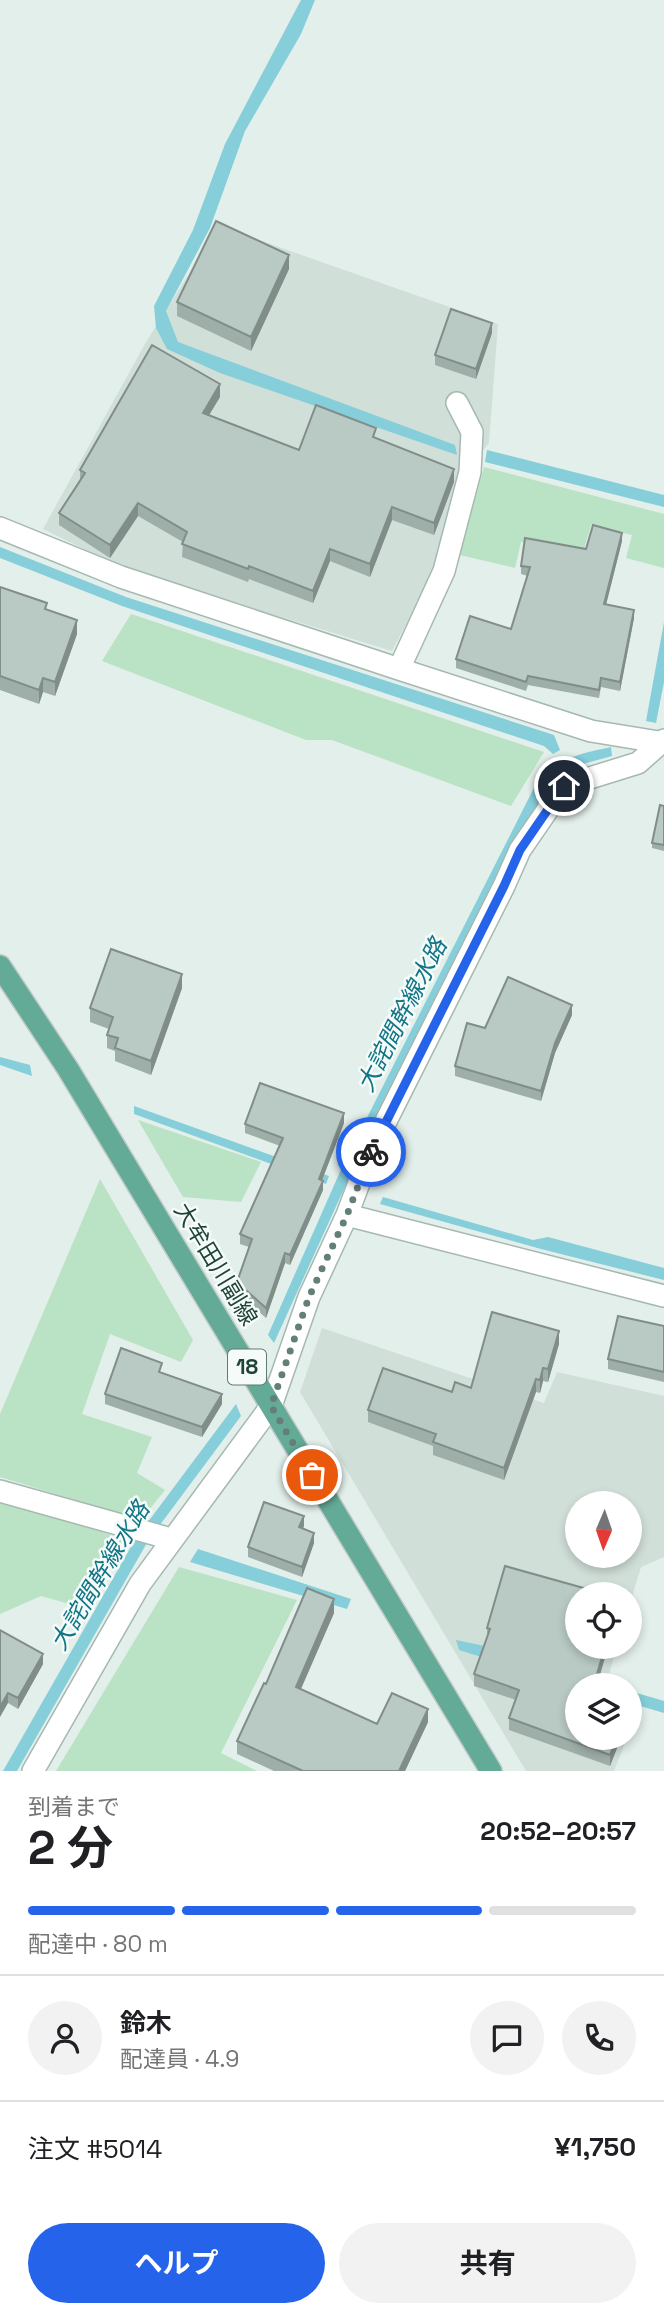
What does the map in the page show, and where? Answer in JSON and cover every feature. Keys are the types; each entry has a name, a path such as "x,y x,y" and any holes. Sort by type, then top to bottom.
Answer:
{"main road":[{"name":"大牟田川副線","path":"0,966 68,1069 491,1771"}],"street":[{"path":"399,669 444,570 470,472 472,432 457,402"},
{"path":"0,528 121,577 591,731 664,742"},
{"path":"33,1771 140,1584 171,1538 271,1406 309,1297 347,1215 380,1130 520,850 564,786 638,763 664,742"},
{"path":"347,1215 664,1296"},
{"path":"0,1491 171,1538"}],"shaded area":[{"path":"219,226 498,324 489,443 464,476 434,571 392,651 125,569 43,529 146,342"},
{"path":"322,1328 544,1403 557,1372 664,1396 664,1557 642,1567 642,1491 565,1491 565,1568 641,1568 636,1582 565,1582 565,1659 614,1659 609,1673 565,1673 565,1750 622,1750 614,1771 526,1771 300,1392"}],"green space":[{"path":"484,467 664,514 664,568 626,558 632,535 591,525 571,595 550,547 521,542 515,568 460,555"},
{"path":"131,614 544,752 511,806 332,740 306,740 102,661"},
{"path":"138,1120 261,1162 241,1202 183,1197"},
{"path":"100,1179 193,1340 181,1362 110,1334 82,1414 152,1437 137,1473 165,1490 141,1520 0,1477 0,1414"},
{"path":"0,1500 127,1540 87,1609 41,1596 0,1614"},
{"path":"179,1567 297,1600 221,1753 257,1771 56,1771"}],"water":[{"path":"301,0 315,0 301,34 245,131 210,228 166,311 178,342 455,445 457,455 220,373 167,349 156,328 154,306 193,230 225,144"},
{"path":"487,450 664,495 664,507 485,462"},
{"path":"0,547 126,597 554,735 560,750 553,754 544,746 122,606 0,558"},
{"path":"664,622 664,682 656,723 646,721"},
{"path":"611,747 612,756 572,767 554,778 353,1169 274,1343 268,1335 343,1165 541,774 574,756"},
{"path":"0,1057 30,1065 32,1076 0,1065"},
{"path":"134,1106 329,1176 326,1184 134,1114"},
{"path":"383,1197 533,1240 548,1237 664,1268 664,1280 380,1204"},
{"path":"236,1404 241,1416 148,1541 17,1771 3,1771 136,1538"},
{"path":"198,1549 351,1599 347,1609 190,1562"},
{"path":"456,1640 499,1649 575,1673 565,1673 565,1683 459,1650"},
{"path":"642,1695 664,1701 664,1713 642,1707"}],"building":[{"path":"216,221 289,255 251,337 177,302"},
{"path":"451,309 492,323 476,369 435,355"},
{"path":"152,345 220,384 203,413 299,450 316,405 376,428 373,437 454,469 434,523 392,507 370,564 330,549 313,591 182,544 187,532 138,503 110,545 59,513 85,473 80,470"},
{"path":"593,525 622,533 604,604 634,610 620,682 601,678 599,690 528,676 526,682 456,659 470,616 511,629 530,567 521,566 525,538 586,549"},
{"path":"0,587 47,603 45,609 77,620 55,682 43,678 39,690 0,676"},
{"path":"660,805 664,806 664,845 652,843"},
{"path":"111,949 182,974 151,1061 115,1048 118,1038 107,1035 113,1017 90,1008"},
{"path":"508,977 572,1005 555,1043 541,1091 455,1066 467,1023 485,1028"},
{"path":"260,1083 344,1113 319,1179 323,1181 290,1255 285,1253 266,1308 237,1282 252,1239 240,1234 283,1138 245,1124"},
{"path":"492,1312 559,1331 548,1369 543,1368 540,1380 536,1379 504,1468 433,1442 436,1434 368,1410 383,1368 452,1392 455,1382 471,1388"},
{"path":"618,1316 664,1326 664,1372 608,1359"},
{"path":"121,1348 162,1363 159,1372 222,1394 202,1427 105,1394"},
{"path":"264,1502 304,1516 299,1527 314,1533 302,1567 248,1547"},
{"path":"505,1566 565,1583 565,1659 601,1659 597,1673 565,1673 565,1739 509,1718 519,1690 474,1674 490,1629 487,1628"},
{"path":"307,1588 334,1599 296,1687 377,1724 392,1693 428,1709 399,1771 303,1771 237,1741 264,1683 266,1684"},
{"path":"0,1630 43,1654 18,1698 8,1693 0,1707"},
{"path":"596,1750 612,1750 610,1755"}],"way so far":[{"path":"312,1475 271,1406 309,1297 347,1215 371,1152"}],"route":[{"path":"371,1152 520,850 564,786"}],"water label":[{"name":"大詫間幹線水路","path":"402,1015"},
{"name":"大詫間幹線水路","path":"100,1576"}]}
